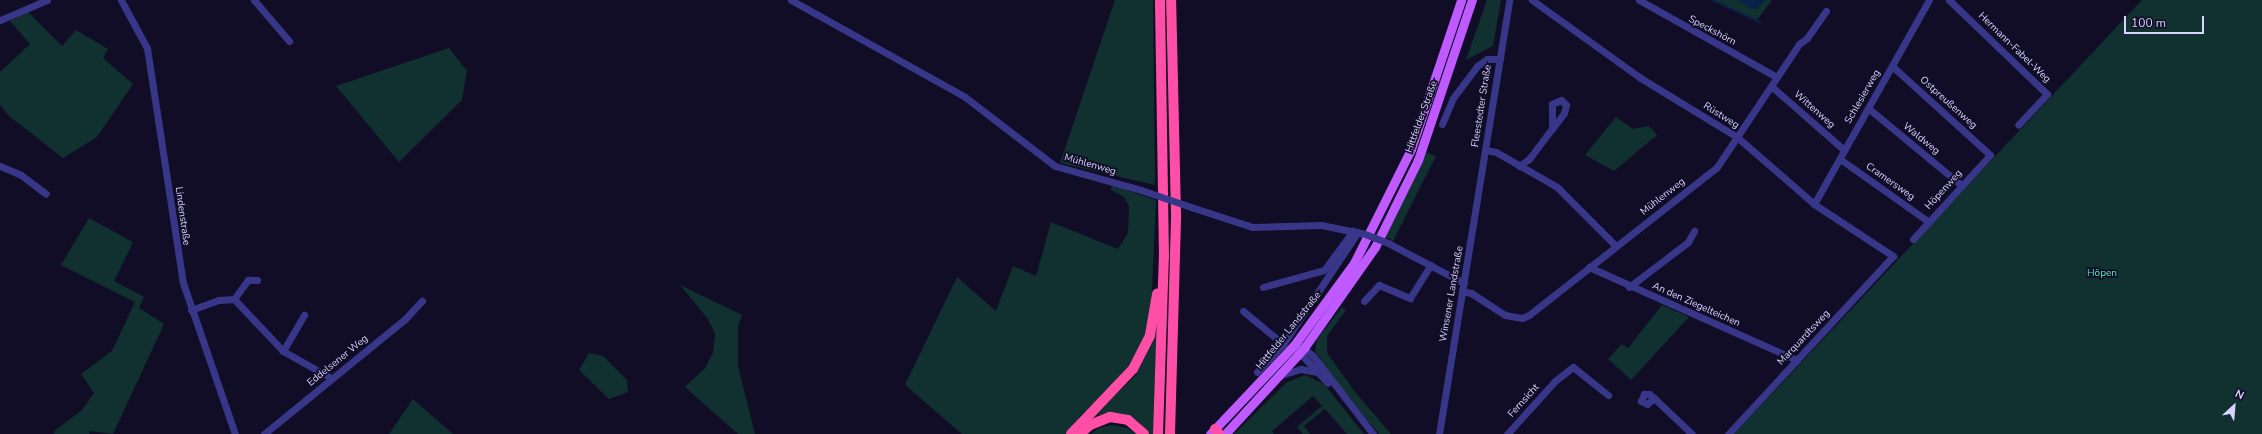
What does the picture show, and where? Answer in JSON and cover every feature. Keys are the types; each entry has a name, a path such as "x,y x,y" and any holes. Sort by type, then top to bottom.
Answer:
{"highway":[{"path":"1158,434 1164,257 1160,0"},
{"path":"1170,434 1176,215 1172,0"},
{"path":"1071,434 1086,416 1118,387 1144,352 1150,335 1164,257"},
{"path":"1080,434 1090,425 1110,417 1128,420 1144,434"}],"main road":[{"name":"Hittfelder Straße","path":"1362,232 1378,220 1416,137 1461,0"},
{"name":"Hittfelder Straße","path":"1380,237 1418,160 1472,0"},
{"name":"Hittfelder Landstraße","path":"1215,432 1295,344 1344,279 1362,232"},
{"name":"Hittfelder Landstraße","path":"1225,434 1302,351 1353,281 1380,237"}],"street":[{"path":"0,20 47,0"},
{"name":"Lindenstraße","path":"121,0 147,48 178,253 191,310 235,434"},
{"path":"254,0 289,41"},
{"name":"Mühlenweg","path":"791,0 965,97 1050,163 1069,171 1140,190 1252,226 1321,225 1362,232 1388,243 1464,283"},
{"name":"Fleestedter Straße","path":"1484,153 1509,0"},
{"name":"Rüstweg","path":"1532,0 1639,77 1737,138 1814,204 1893,256"},
{"name":"Speckshörn","path":"1640,0 1777,77"},
{"name":"Schlesierweg","path":"1814,204 1930,0"},
{"name":"Hermann-Fabel-Weg","path":"1949,0 2047,94 2018,125"},
{"name":"Mühlenweg","path":"1462,291 1471,293 1505,315 1522,318 1589,267 1717,167 1777,77 1826,11"},
{"name":"Fleestedter Straße","path":"1442,124 1454,98 1476,66 1487,59 1500,59"},
{"name":"Ostpreußenweg","path":"1892,66 1990,155"},
{"name":"Wittenweg","path":"1771,86 1844,150"},
{"name":"Waldweg","path":"1868,108 1961,185"},
{"path":"1519,166 1552,129"},
{"path":"1484,153 1496,152 1557,187 1616,246"},
{"name":"Winsener Landstraße","path":"1439,434 1484,153"},
{"name":"Höpenweg","path":"1914,238 1990,155"},
{"name":"Cramersweg","path":"1840,158 1929,222"},
{"path":"0,166 21,175 46,194"},
{"path":"1629,287 1688,242 1694,231"},
{"path":"1263,287 1324,270 1362,232"},
{"path":"1257,372 1283,344 1362,232"},
{"name":"Marquardtsweg","path":"1728,434 1893,256"},
{"path":"1364,301 1379,285 1410,298 1431,265"},
{"name":"An den Ziegelteichen","path":"1589,267 1629,287 1797,360"},
{"path":"191,310 219,300 234,299 248,280 257,280"},
{"path":"234,299 283,351 331,378"},
{"name":"Eddelsener Weg","path":"264,434 405,319 422,301"},
{"path":"1243,311 1283,344"},
{"path":"283,351 304,314"},
{"path":"1295,344 1336,388 1373,434"},
{"path":"1302,351 1317,372 1336,388"},
{"name":"Fernsicht","path":"1507,434 1555,381 1573,367 1608,395"},
{"path":"1281,375 1301,369 1317,372"},
{"path":"1654,398 1692,434"}],"green space":[{"path":"1115,0 1153,0 1155,185 1060,163"},
{"path":"1487,0 1501,0 1493,46 1466,60"},
{"path":"1713,0 1772,0 1757,20"},
{"name":"Höpen","path":"2142,0 2262,0 2262,434 1734,434"},
{"path":"28,12 62,46 76,30 108,49 103,58 133,84 97,137 63,158 9,116 0,105 0,72 30,44 10,21"},
{"path":"449,48 467,71 462,100 399,162 336,86"},
{"path":"1616,117 1633,129 1649,126 1657,135 1614,171 1585,155"},
{"path":"1425,152 1436,156 1393,241 1385,236"},
{"path":"1112,185 1156,200 1151,313 1143,344 1126,373 1081,415 1066,434 962,434 905,385 957,277 996,311 1013,266 1036,276 1051,222 1118,249 1128,233 1129,206 1124,197 1111,190"},
{"path":"89,218 133,242 114,281 144,297 139,308 164,324 113,434 90,431 89,434 55,434 53,432 82,410 94,393 81,374 112,351 135,302 61,265"},
{"path":"680,285 742,315 738,326 738,366 755,434 738,434 685,387 705,368 713,353 715,334 708,319"},
{"path":"1662,305 1689,317 1631,380 1608,359 1622,344 1628,348"},
{"path":"1342,307 1346,310 1327,336 1327,353 1355,392 1391,434 1379,434 1335,381 1315,351 1317,339"},
{"path":"1157,323 1153,434 1148,434 1138,421 1127,415 1106,413 1092,417 1136,375 1152,343"},
{"path":"589,353 603,356 627,380 628,392 609,399 579,370"},
{"path":"1305,375 1324,384 1364,434 1347,434 1325,409 1304,426 1310,434 1303,434 1297,427 1322,406 1313,396 1272,431 1274,434 1234,434 1286,383"},
{"path":"413,399 453,434 389,434"},
{"path":"1112,425 1127,428 1136,434 1091,434 1099,428"}],"water":[{"path":"1738,0 1765,0 1757,9 1749,8"}],"waterway":[{"path":"1713,0 1760,22"}]}
